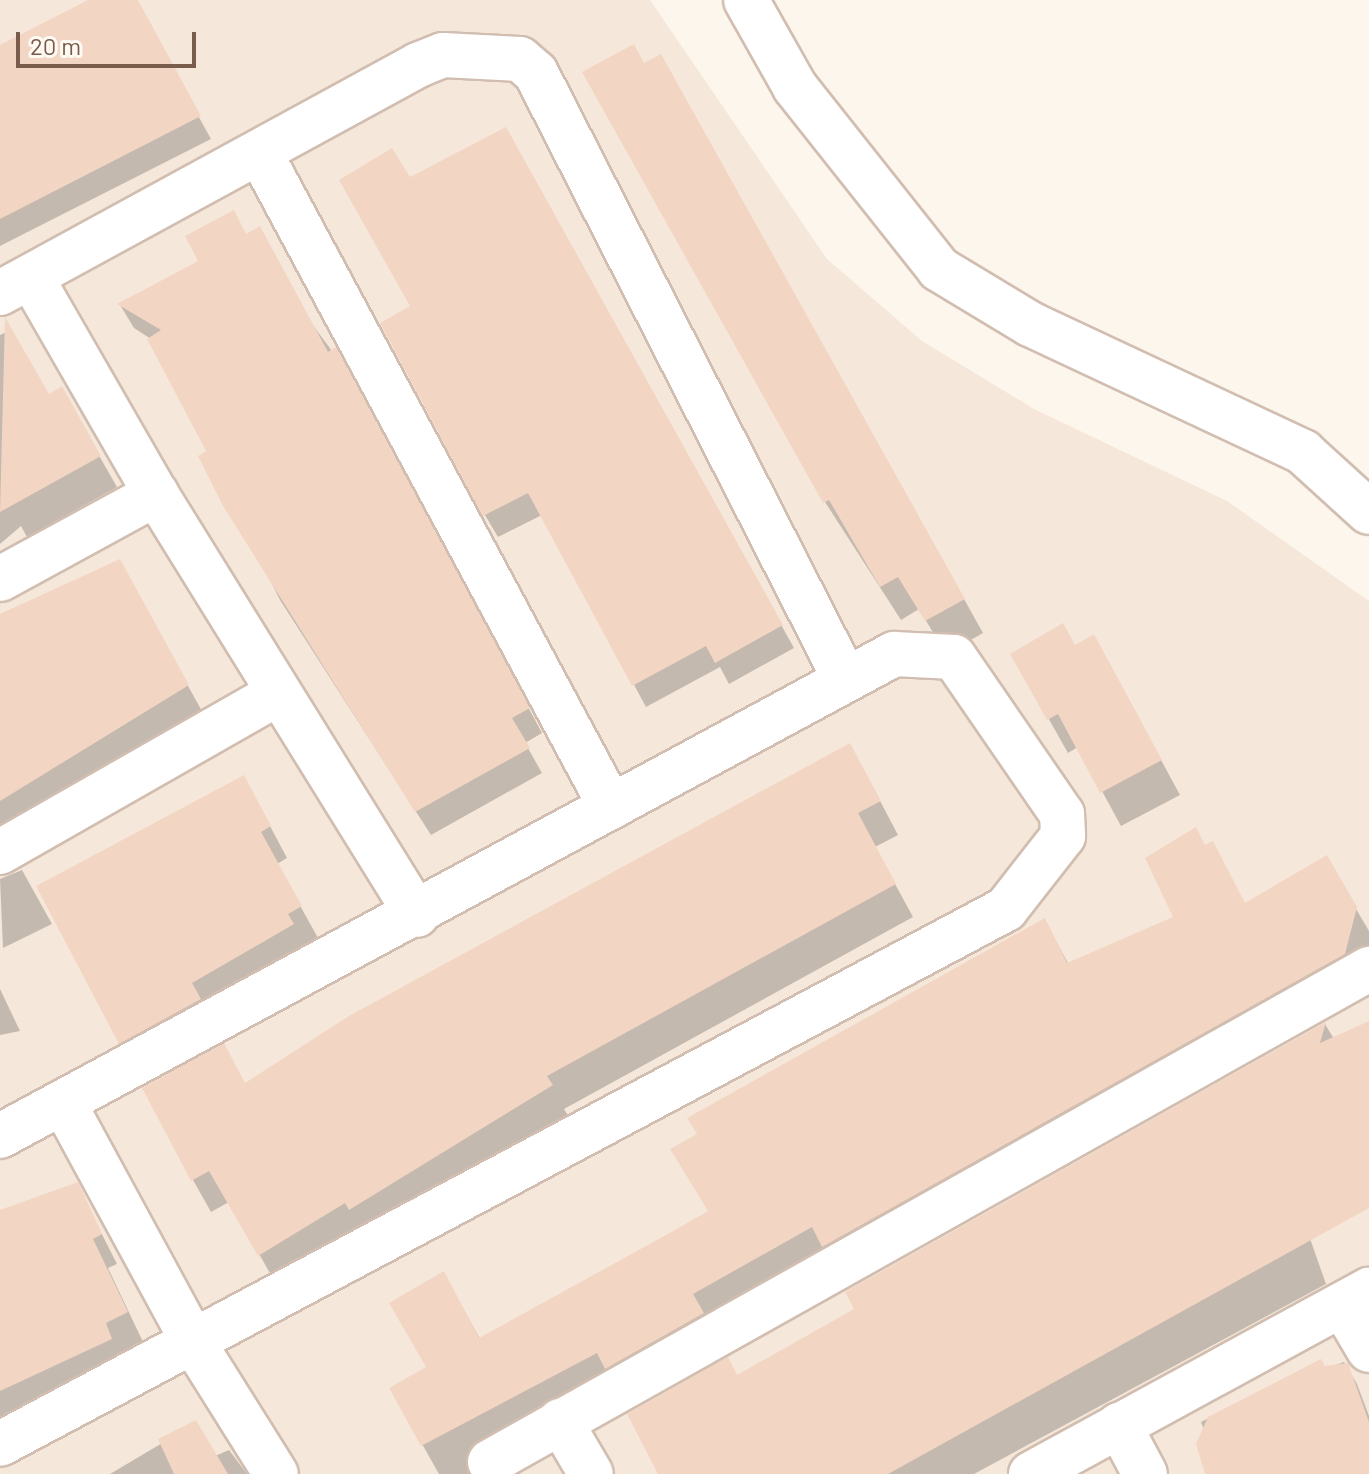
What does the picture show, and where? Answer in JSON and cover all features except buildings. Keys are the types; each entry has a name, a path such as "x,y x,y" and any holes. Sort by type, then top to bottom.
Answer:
{"street":[{"path":"746,0 795,87 939,269 1030,324 1303,452 1369,512"},
{"path":"417,915 156,494 16,285 443,55 520,59 536,73 844,677"},
{"path":"261,155 611,807"},
{"path":"0,579 156,494"},
{"path":"0,1136 417,915 844,677 913,652 954,657 1062,814 1063,836 1006,909 195,1345 0,1444"},
{"path":"0,852 279,693"},
{"path":"490,1462 1369,969"},
{"path":"63,1102 195,1345 276,1474"},
{"path":"1031,1474 1356,1298 1369,1350"},
{"path":"560,1421 591,1474"},
{"path":"1119,1425 1145,1474"}],"shaded area":[{"path":"0,0 650,0 827,259 922,341 1034,409 1227,501 1369,601 1369,1474 0,1474"}]}
